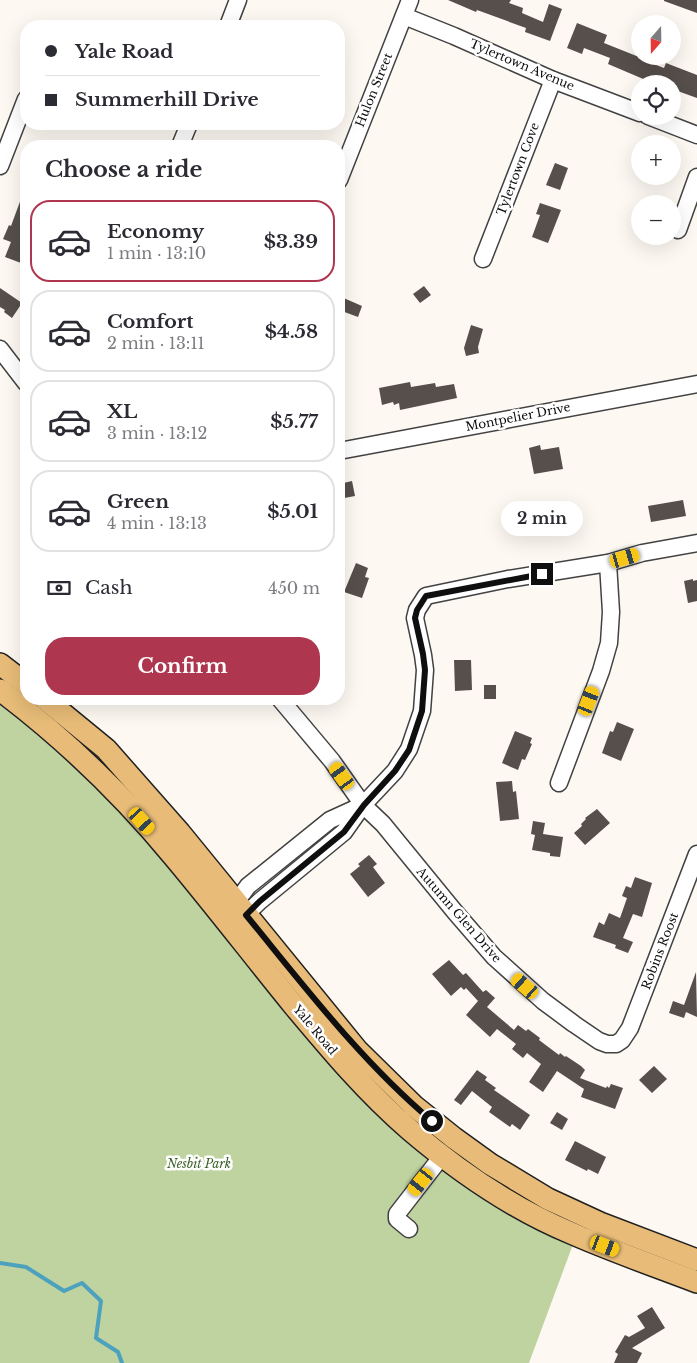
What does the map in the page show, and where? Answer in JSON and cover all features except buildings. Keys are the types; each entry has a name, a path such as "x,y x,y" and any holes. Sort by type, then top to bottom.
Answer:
{"main road":[{"path":"0,664 20,679"},
{"name":"Yale Road","path":"0,690 55,734 120,796 174,857 233,915 364,1057 414,1106 454,1138 513,1179 600,1223 697,1260"},
{"name":"Yale Road","path":"52,705 106,749 180,833 233,915 331,1051 391,1112 442,1156 506,1198 569,1232 697,1282"}],"street":[{"path":"230,20 238,0"},
{"name":"Hulon Street","path":"345,165 410,0"},
{"name":"Tylertown Avenue","path":"404,16 553,80 631,110"},
{"name":"Tylertown Cove","path":"483,259 553,80"},
{"path":"0,166 20,114"},
{"path":"671,125 697,135"},
{"path":"681,222 697,177"},
{"path":"0,349 20,376"},
{"name":"Montpelier Drive","path":"345,450 697,384"},
{"path":"233,915 268,894 344,832 364,805 395,771 404,757 414,736 422,711 425,670 415,618 410,607 426,596 440,592 608,563 642,554 697,544"},
{"path":"559,783 601,671 609,644 611,612 608,563"},
{"name":"Autumn Glen Drive","path":"285,705 332,761 364,805 383,824 454,912 510,973 574,1024 600,1041 607,1044 616,1044"},
{"name":"Robins Roost","path":"616,1044 622,1040 630,1028 697,854"},
{"path":"409,1229 397,1219 397,1214 442,1156"}],"green space":[{"name":"Nesbit Park","path":"0,661 20,676 20,705 55,705 375,1064 440,1124 585,1212 529,1363 0,1363"}],"waterway":[{"path":"0,1263 26,1267 64,1291 82,1283 101,1301 96,1338 118,1352 122,1363"}],"route":[{"path":"432,1121 377,1071 357,1050 246,915 282,882 344,832 364,805 395,771 409,750 422,711 425,670 415,618 417,610 426,596 542,574"}]}
